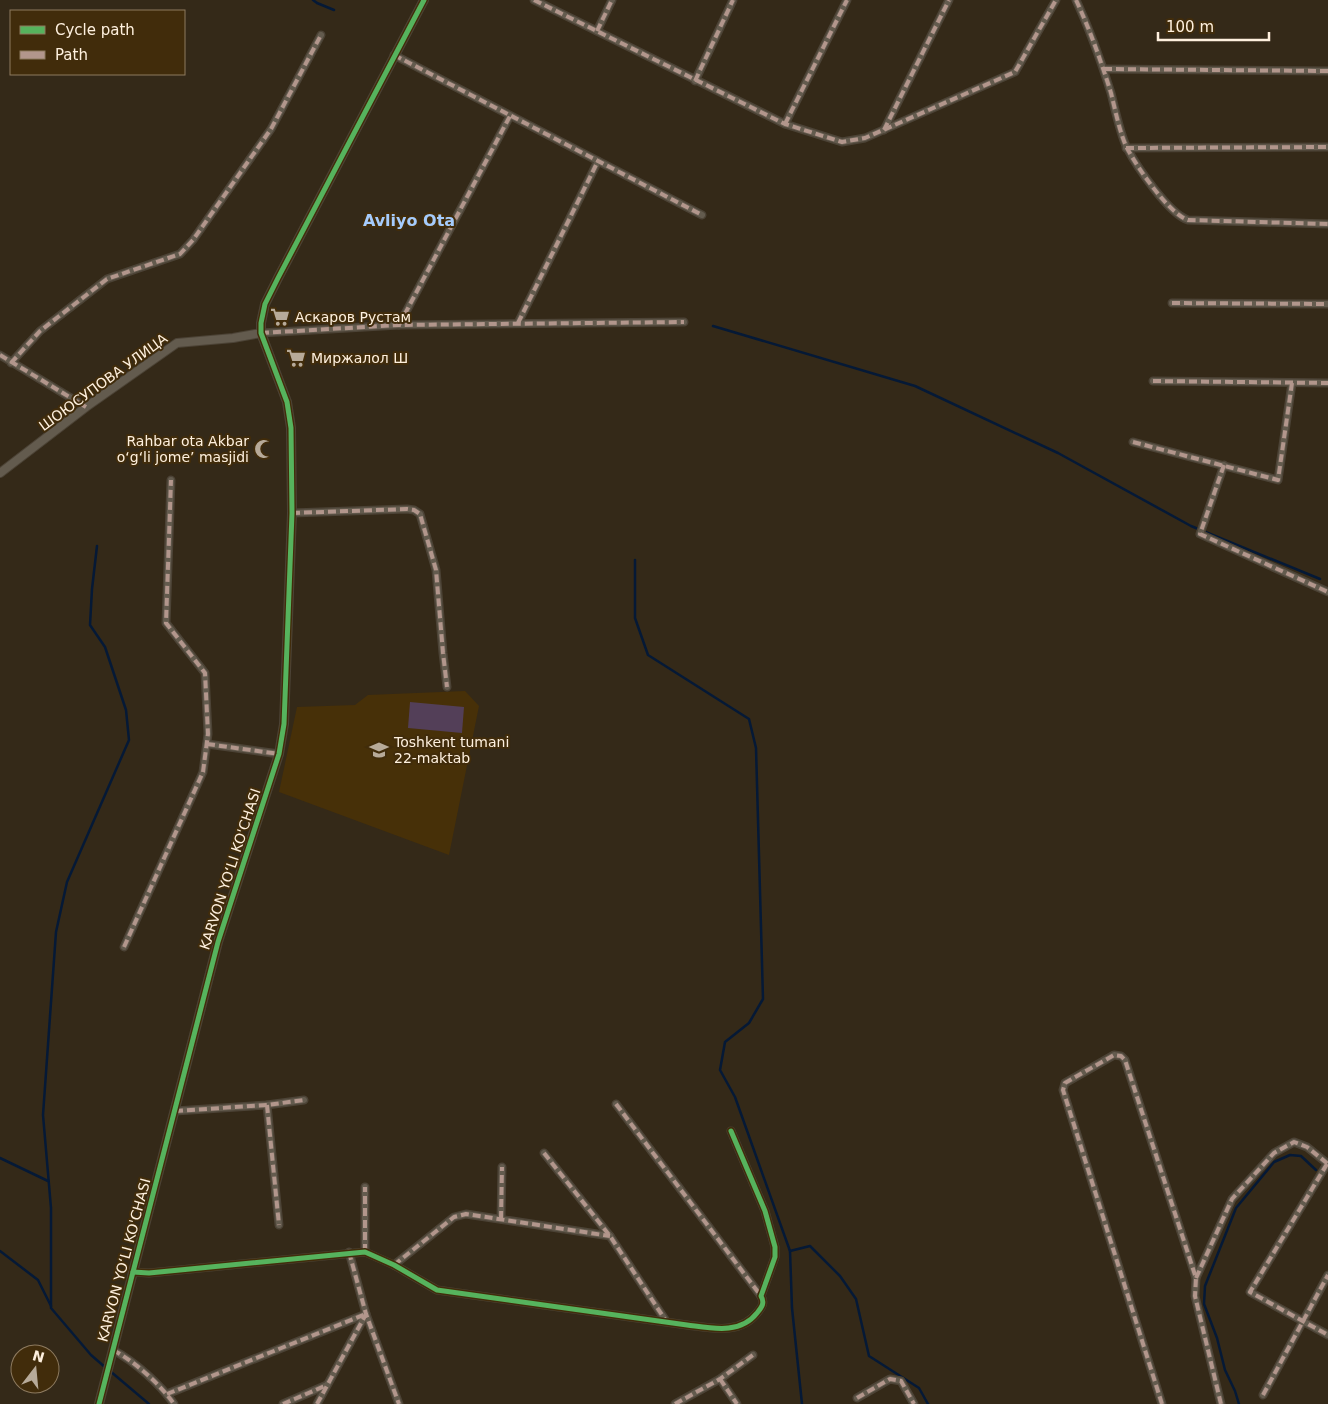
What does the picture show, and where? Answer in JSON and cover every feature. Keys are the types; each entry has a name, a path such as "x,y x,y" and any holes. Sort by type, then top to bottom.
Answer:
{"street":[{"path":"424,0 269,296 263,313 261,333 399,325 684,322"},
{"path":"534,0 785,124 842,142 865,138 1015,72 1056,0"},
{"path":"597,31 612,0"},
{"path":"695,81 733,0"},
{"path":"785,124 848,0"},
{"path":"884,130 949,0"},
{"path":"1076,0 1104,69 1126,148 1161,198 1183,219 1200,222 1328,224"},
{"path":"11,363 40,331 107,279 180,254 271,129 321,35"},
{"path":"394,55 702,214"},
{"path":"1104,69 1328,71"},
{"path":"399,325 510,116"},
{"path":"1126,148 1328,147"},
{"path":"518,323 598,161"},
{"path":"1172,303 1328,304"},
{"name":"ШОЮСУПОВА УЛИЦА","path":"0,473 86,407 177,343 233,338 261,333"},
{"name":"KARVON YO‘LI KO'CHASI","path":"99,1404 218,942 278,754 284,724 292,513 291,428 287,402 261,333"},
{"path":"0,355 86,407"},
{"path":"1153,381 1328,383"},
{"path":"1133,442 1278,480 1292,383"},
{"path":"1224,465 1200,534 1328,592"},
{"path":"124,947 203,772 207,744 204,673 166,623 171,480"},
{"path":"292,513 407,509 414,510 420,514 436,570 442,653 447,687"},
{"path":"207,744 278,754"},
{"path":"1162,1404 1063,1090 1065,1083 1114,1055 1121,1056 1125,1060 1196,1278 1195,1296 1221,1404"},
{"path":"175,1111 266,1105 304,1100"},
{"path":"133,1272 150,1273 349,1252 365,1252 394,1265 437,1290 722,1329 738,1327 752,1320 762,1308 764,1301 762,1296 616,1104"},
{"path":"266,1105 280,1225"},
{"path":"730,1131 765,1211 775,1247 775,1257 762,1296"},
{"path":"1196,1278 1232,1199 1274,1153 1294,1142 1307,1147 1328,1164 1250,1292 1328,1335"},
{"path":"544,1153 610,1236 666,1322"},
{"path":"500,1220 502,1167"},
{"path":"365,1252 366,1187"},
{"path":"394,1265 454,1217 466,1214 610,1236"},
{"path":"349,1252 366,1314 399,1404"},
{"path":"1263,1395 1328,1275"},
{"path":"318,1404 366,1314"},
{"path":"167,1394 366,1314"},
{"path":"113,1350 125,1356 167,1394 174,1404"},
{"path":"675,1404 720,1379 752,1355"},
{"path":"720,1379 737,1404"},
{"path":"857,1398 890,1379 895,1379 901,1381 914,1404"},
{"path":"283,1404 327,1385"}],"shaded area":[{"name":"Toshkent tumani 22-maktab","path":"465,691 479,706 449,855 279,792 297,707 355,705 368,695"},
{"path":"410,702 464,707 462,733 408,728"}],"waterway":[{"path":"313,0 334,10"},
{"path":"713,326 915,386 1058,453 1191,526 1320,579"},
{"path":"97,546 90,625 105,647 126,710 129,740 67,882 56,932 43,1115 51,1208 51,1308 91,1355 106,1368"},
{"path":"635,560 635,618 648,655 749,719 756,748 763,999 749,1023 725,1042 720,1070 735,1097 790,1251 792,1308 802,1404"},
{"path":"1239,1404 1225,1370 1217,1338 1204,1304 1205,1286 1236,1208 1274,1162 1290,1155 1301,1156 1316,1170"},
{"path":"0,1158 48,1181"},
{"path":"790,1251 810,1246 840,1276 856,1299 869,1356 919,1388 928,1404"},
{"path":"0,1251 38,1280 51,1306"},
{"path":"110,1371 149,1404"}],"marked path":[{"path":"534,0 785,124 842,142 865,138 1015,72 1056,0"},
{"path":"597,31 612,0"},
{"path":"695,81 733,0"},
{"path":"785,124 847,0"},
{"path":"884,130 949,0"},
{"path":"1076,0 1091,34 1103,69 1124,142 1146,178 1172,209 1188,220 1328,224"},
{"path":"11,363 40,331 107,279 180,254 193,240 271,129 321,35"},
{"path":"394,55 702,215"},
{"path":"1104,69 1328,71"},
{"path":"399,325 510,116"},
{"path":"1126,148 1328,147"},
{"path":"518,323 598,161"},
{"path":"1172,303 1328,304"},
{"path":"261,333 399,325 684,322"},
{"path":"0,355 86,407"},
{"path":"1153,381 1328,383"},
{"path":"1133,442 1278,480 1292,383"},
{"path":"1224,465 1200,534 1328,592"},
{"path":"124,947 203,772 208,734 205,673 166,623 171,480"},
{"path":"292,513 407,509 414,510 420,514 436,570 447,687"},
{"path":"207,744 279,754"},
{"path":"1162,1404 1063,1090 1065,1083 1114,1055 1121,1056 1125,1060 1196,1278 1195,1296 1221,1404"},
{"path":"175,1111 267,1105 304,1100"},
{"path":"616,1104 761,1296"},
{"path":"267,1105 279,1225"},
{"path":"1196,1278 1232,1199 1274,1153 1294,1142 1307,1147 1328,1164"},
{"path":"544,1153 610,1236 666,1321"},
{"path":"1327,1164 1250,1292 1328,1335"},
{"path":"501,1219 502,1167"},
{"path":"365,1187 365,1252"},
{"path":"394,1265 454,1217 466,1214 610,1236"},
{"path":"349,1252 366,1314 399,1404"},
{"path":"1263,1395 1328,1275"},
{"path":"167,1394 366,1314"},
{"path":"317,1404 366,1314"},
{"path":"113,1350 146,1374 174,1404"},
{"path":"675,1404 720,1379 753,1355"},
{"path":"720,1379 737,1404"},
{"path":"857,1398 890,1379 901,1381 914,1404"},
{"path":"283,1404 327,1385"}],"cycle path":[{"path":"99,1404 218,942 279,754 284,724 292,513 291,428 287,402 261,333 265,304 424,0"},
{"path":"133,1272 149,1273 365,1252 394,1265 437,1290 706,1327 734,1327 750,1320 762,1307 763,1301 761,1296 775,1257 775,1247 765,1211 731,1131"}],"place":[{"name":"Аскаров Рустам","path":"280,317"},
{"name":"Миржалол Ш","path":"296,358"},
{"name":"Rahbar ota Akbar o‘g‘li jome’ masjidi","path":"264,449"},
{"name":"Toshkent tumani 22-maktab","path":"379,750"}],"district":[{"name":"Avliyo Ota","path":"409,220"}]}
